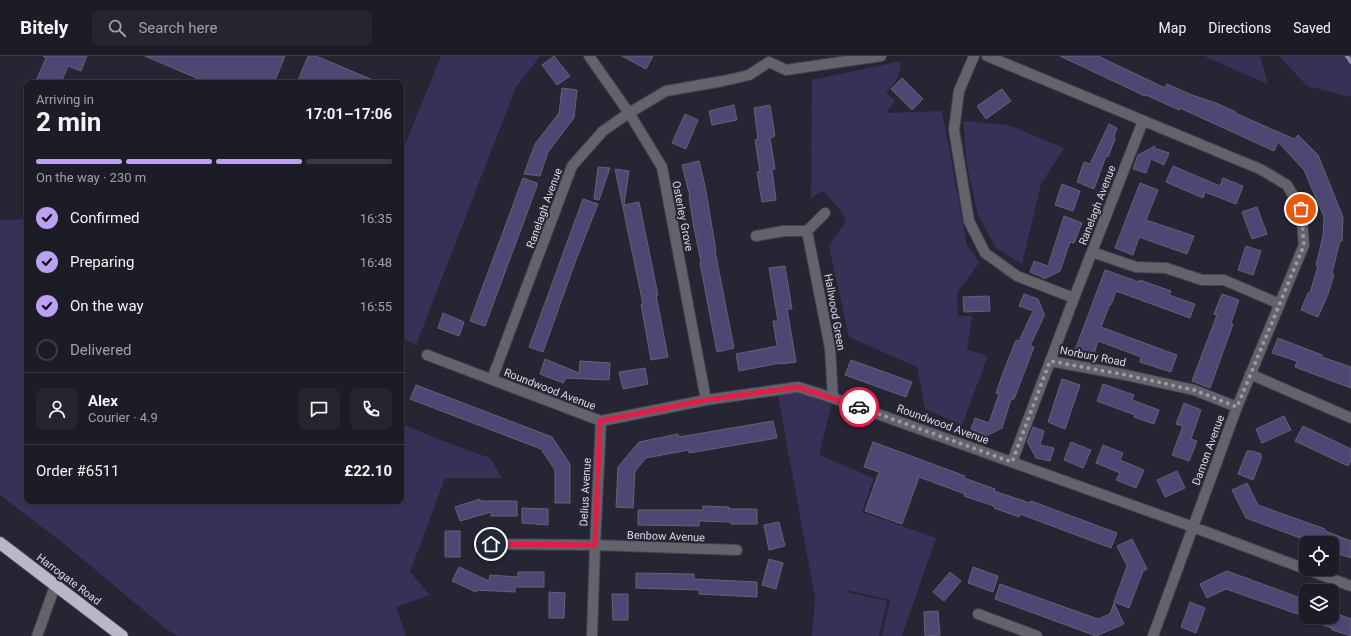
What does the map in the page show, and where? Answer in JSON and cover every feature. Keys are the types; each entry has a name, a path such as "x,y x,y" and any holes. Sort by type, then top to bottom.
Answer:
{"highway":[{"name":"Harrogate Road","path":"0,543 122,636"}],"street":[{"name":"Osterley Grove","path":"589,56 629,113 662,167 706,400"},
{"name":"Ranelagh Avenue","path":"492,379 572,166 603,131 629,113 666,91 749,75 768,59 786,70 881,56"},
{"path":"974,56 959,91 954,130 969,221 985,253 1017,276 1074,298"},
{"path":"987,56 1143,121"},
{"name":"Ranelagh Avenue","path":"1074,298 1143,121"},
{"name":"Damon Avenue","path":"1143,121 1260,169 1287,184 1301,209 1304,245 1237,407 1153,636"},
{"path":"756,236 784,231 807,231 825,213"},
{"name":"Hallwood Green","path":"807,231 830,348 834,398"},
{"path":"1092,252 1136,267 1166,268 1202,280 1224,280 1280,304"},
{"name":"Norbury Road","path":"1074,298 1050,361 1126,375 1194,390 1237,407"},
{"name":"Roundwood Avenue","path":"427,355 600,421 706,400 798,387 834,398 1193,527 1351,586"},
{"path":"1012,462 1050,361"},
{"path":"1250,374 1351,418"},
{"name":"Delius Avenue","path":"592,636 600,421"},
{"name":"Benbow Avenue","path":"491,544 595,545 737,550"},
{"path":"36,636 55,586"},
{"path":"978,614 1038,636"}],"shaded area":[{"path":"441,56 540,56 516,87 416,345 404,339 404,148"},
{"path":"1204,56 1260,56 1268,84"},
{"path":"1279,56 1351,56 1351,97 1307,86"},
{"path":"901,61 898,78 886,93 895,100 886,113 942,111 967,245 979,263 957,293 958,316 972,316 967,350 988,356 962,425 925,409 917,367 849,337 829,246 846,221 841,211 823,191 811,198 812,80"},
{"path":"963,121 1008,125 1064,148 1041,184 1022,264 996,248 978,215 967,165"},
{"path":"24,219 24,504 404,504 404,425 490,458 502,478 445,478 410,572 430,595 396,607 406,636 178,636 166,629 68,547 0,495 0,220"},
{"path":"798,387 833,398 819,455 874,478 862,512 936,538 902,636 882,636 890,600 847,590 846,594 847,592 887,601 879,636 812,636 815,598 777,390"}],"building":[{"path":"43,56 87,56 81,71 68,66 62,80 36,80 46,58"},
{"path":"145,56 285,56 275,80 201,80"},
{"path":"308,56 316,56 373,80 298,80"},
{"path":"554,56 570,76 557,85 542,65"},
{"path":"622,56 653,56 646,69"},
{"path":"1060,56 1098,56 1165,88 1167,84 1192,95 1216,103 1294,139 1298,135 1318,155 1343,217 1342,241 1340,241 1332,273 1334,274 1328,294 1318,317 1301,310 1308,293 1310,293 1318,266 1316,265 1323,236 1324,217 1304,170 1278,142 1274,151 1180,108 1179,110 1146,95 1145,96"},
{"path":"902,78 923,99 912,110 891,89"},
{"path":"562,88 577,90 574,118 548,152 540,176 524,174 535,144 559,113"},
{"path":"1002,89 1011,101 986,119 977,106"},
{"path":"734,105 737,120 712,125 709,111"},
{"path":"770,105 775,136 770,138 775,169 772,170 776,200 762,202 757,172 760,171 755,140 758,139 754,108"},
{"path":"685,114 698,120 686,149 672,143"},
{"path":"1109,124 1117,128 1114,136 1115,139 1108,157 1106,156 1094,189 1077,182 1084,162 1090,164"},
{"path":"1155,146 1154,148 1169,153 1164,165 1151,159 1146,173 1133,169 1138,155"},
{"path":"699,161 705,186 715,251 734,348 717,352 700,263 690,197 682,165"},
{"path":"1173,166 1220,186 1223,178 1243,186 1236,204 1205,192 1203,198 1166,182"},
{"path":"598,167 610,168 599,200 594,199"},
{"path":"615,169 629,171 624,205 639,202 658,295 656,295 668,357 651,360 641,304 643,304"},
{"path":"523,178 537,183 537,186 485,326 470,321"},
{"path":"1140,183 1158,190 1146,220 1194,236 1187,254 1139,237 1133,255 1115,248"},
{"path":"1062,184 1080,191 1073,211 1055,205"},
{"path":"583,199 598,204 577,257 543,352 529,347"},
{"path":"1257,207 1267,234 1252,239 1242,212"},
{"path":"1064,216 1082,223 1074,243 1070,242 1060,271 1044,279 1030,272 1034,261 1048,266"},
{"path":"1246,246 1261,251 1253,275 1238,270"},
{"path":"785,266 792,309 787,309 796,362 780,363 739,371 736,354 777,346 773,321 778,321 769,268"},
{"path":"1105,270 1171,291 1169,295 1195,304 1190,318 1116,291 1101,327 1177,355 1171,372 1140,362 1141,357 1098,341 1092,360 1074,353"},
{"path":"1024,294 1038,299 1045,316 1030,346 1034,347 1014,399 1011,399 1002,428 984,437 985,435 971,429 975,418 989,423 999,394 996,393 1003,373 1016,340 1019,341 1033,311 1019,306"},
{"path":"1222,294 1239,300 1231,323 1233,324 1210,388 1192,381 1217,315 1214,314"},
{"path":"989,296 990,311 964,312 963,297"},
{"path":"443,313 464,322 459,336 438,328"},
{"path":"1278,338 1322,355 1322,357 1351,367 1351,388 1295,367 1297,361 1272,353"},
{"path":"545,359 579,373 580,361 610,363 609,380 566,378 563,383 540,374"},
{"path":"851,360 912,382 906,397 845,375"},
{"path":"645,368 648,384 623,389 619,372"},
{"path":"1062,379 1080,385 1065,429 1048,422"},
{"path":"1103,384 1134,395 1132,400 1159,410 1154,424 1134,417 1135,415 1097,401"},
{"path":"416,385 552,437 570,464 570,503 555,503 555,470 541,449 410,399"},
{"path":"1184,403 1201,410 1191,439 1197,441 1189,461 1172,455 1183,426 1176,424"},
{"path":"1284,416 1291,430 1262,443 1256,429"},
{"path":"773,421 777,438 689,453 689,450 646,458 635,471 633,508 616,507 618,467 639,442 678,434 679,437"},
{"path":"1303,426 1351,449 1351,460 1348,466 1295,441"},
{"path":"1033,427 1044,431 1040,445 1054,448 1050,461 1036,458 1027,441"},
{"path":"873,442 965,476 964,478 995,489 994,491 1030,503 1031,501 1117,533 1111,548 1020,514 1019,517 994,508 994,506 964,496 965,494 919,477 902,524 865,511 879,472 864,467"},
{"path":"1071,442 1091,450 1083,468 1064,460"},
{"path":"1103,445 1123,453 1120,460 1144,470 1136,488 1116,480 1120,473 1096,463"},
{"path":"1247,451 1261,454 1261,459 1253,480 1238,474"},
{"path":"1177,471 1185,488 1165,497 1157,480"},
{"path":"1247,483 1258,505 1325,529 1325,531 1338,536 1299,536 1299,537 1246,518 1232,490"},
{"path":"480,499 480,501 517,501 517,516 491,516 491,512 460,521 455,507"},
{"path":"703,506 729,507 729,509 757,509 757,524 731,524 731,522 699,521 699,526 638,525 638,510 703,510"},
{"path":"522,508 548,509 548,525 522,523"},
{"path":"779,522 785,546 769,550 764,525"},
{"path":"445,531 460,531 460,557 445,557"},
{"path":"1339,536 1351,541 1351,558 1339,554"},
{"path":"1132,539 1147,569 1143,571 1129,608 1114,602 1127,566 1117,546"},
{"path":"769,559 783,563 776,589 762,585"},
{"path":"459,567 489,581 490,575 518,577 518,572 544,572 544,587 515,587 515,592 477,590 476,592 452,581"},
{"path":"973,567 998,576 993,592 968,583"},
{"path":"1227,571 1299,597 1299,615 1226,589 1207,598 1200,584"},
{"path":"950,572 961,581 944,601 933,592"},
{"path":"636,573 694,574 694,579 757,582 757,597 699,594 699,590 636,588"},
{"path":"1000,584 1098,619 1110,614 1114,603 1124,624 1096,636 995,599"},
{"path":"549,592 565,593 564,618 549,618"},
{"path":"612,594 628,594 628,620 613,620"},
{"path":"1190,602 1205,608 1196,633 1181,627"},
{"path":"938,611 940,635 925,636 924,612"},
{"path":"1339,615 1351,619 1351,636 1332,630 1332,628 1320,624 1339,624"}],"waterway":[{"path":"1347,56 1351,62"}],"way so far":[{"path":"859,407 1012,462 1050,361 1126,375 1194,390 1237,407 1304,245 1301,209"}],"route":[{"path":"491,544 595,545 600,421 706,400 798,387 859,407"}]}
